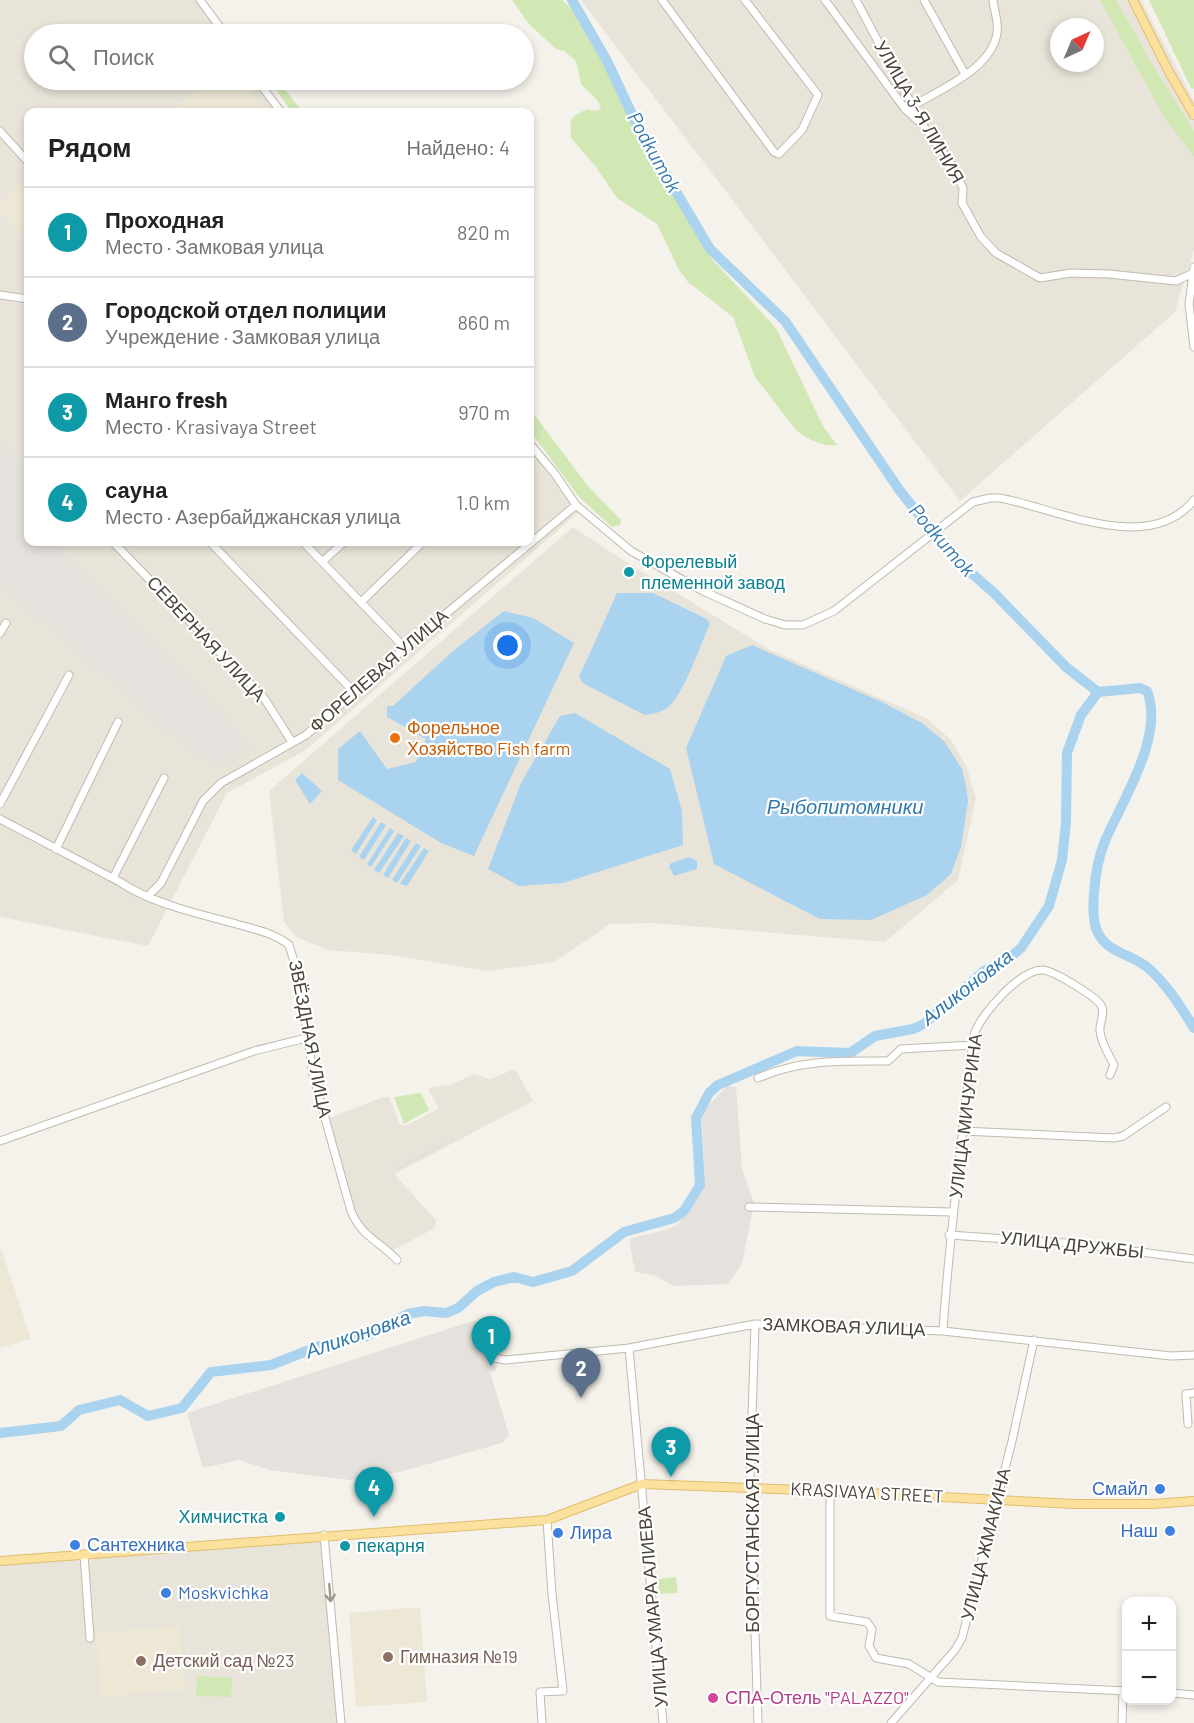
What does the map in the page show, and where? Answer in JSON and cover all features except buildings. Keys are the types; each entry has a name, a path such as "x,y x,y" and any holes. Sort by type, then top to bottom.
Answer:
{"main road":[{"path":"1132,0 1168,72 1194,115"},
{"name":"KRASIVAYA STREET","path":"0,1561 547,1520 642,1484 750,1487 996,1501 1153,1504 1194,1501"}],"street":[{"path":"200,0 218,24"},
{"path":"662,0 774,152 779,154 802,130 818,95 745,0"},
{"path":"825,0 905,109 922,124"},
{"name":"УЛИЦА 3-Я ЛИНИЯ","path":"856,0 922,124 949,159 963,188 962,203 981,237 996,253 1040,278 1071,273 1109,274 1176,281 1193,270"},
{"path":"924,0 964,74"},
{"path":"913,106 964,74 987,55 998,31 993,0"},
{"path":"264,90 278,108"},
{"path":"0,131 24,158"},
{"path":"1193,270 1189,303 1194,346"},
{"path":"0,295 24,298"},
{"path":"534,449 576,505 605,531 657,568 745,610 785,625 803,625 834,611 973,502 990,498 1023,503 1106,525 1139,528 1169,520 1194,500"},
{"name":"ФОРЕЛЕВАЯ УЛИЦА","path":"534,540 576,505"},
{"name":"СЕВЕРНАЯ УЛИЦА","path":"117,546 264,698 292,742"},
{"path":"214,546 355,693"},
{"path":"307,546 405,648"},
{"path":"322,562 340,546"},
{"path":"361,602 419,546"},
{"name":"ФОРЕЛЕВАЯ УЛИЦА","path":"149,895 161,883 203,801 221,783 306,735 527,546"},
{"path":"0,633 6,623"},
{"path":"0,804 69,675"},
{"path":"56,849 118,722"},
{"path":"113,878 164,778"},
{"name":"ЗВЁЗДНАЯ УЛИЦА","path":"0,819 113,878 136,893 149,895 180,909 272,934 289,945 299,974 310,1037 313,1075 351,1211 362,1231 376,1240 397,1260"},
{"name":"УЛИЦА МИЧУРИНА","path":"943,1331 949,1235 973,1035 980,1020 1001,993 1038,970 1049,970 1073,983 1100,1004 1103,1013 1099,1029 1114,1065 1110,1075"},
{"path":"0,1141 254,1051 310,1037"},
{"path":"758,1078 796,1065 827,1061 888,1061 901,1049 973,1045"},
{"path":"962,1131 1114,1138 1123,1136 1166,1107"},
{"path":"749,1207 953,1212"},
{"name":"УЛИЦА ДРУЖБЫ","path":"949,1235 1080,1244 1194,1259"},
{"name":"ЗАМКОВАЯ УЛИЦА","path":"495,1358 506,1360 629,1348 756,1324 943,1331 1171,1356 1194,1355"},
{"name":"БОРГУСТАНСКАЯ УЛИЦА","path":"756,1324 750,1487 758,1723"},
{"name":"УЛИЦА ЖМАКИНА","path":"891,1723 931,1679 963,1638 1012,1441 1034,1340"},
{"name":"УЛИЦА УМАРА АЛИЕВА","path":"629,1348 663,1723"},
{"path":"1188,1424 1186,1394 1194,1394"},
{"path":"830,1491 830,1616 867,1622 872,1629 869,1646 876,1658 909,1664 923,1670 931,1679 946,1683 1122,1690"},
{"path":"542,1723 540,1692 563,1691 552,1594 547,1520"},
{"path":"324,1535 341,1723"},
{"path":"84,1554 90,1638"},
{"path":"1176,1693 1194,1695"},
{"path":"1122,1723 1124,1705"}],"shaded area":[{"path":"0,0 201,0 218,24 24,24 24,90 266,90 280,108 24,108 24,546 534,546 534,445 580,511 306,750 227,793 148,946 0,917"},
{"path":"581,0 1141,0 1194,101 1194,249 1175,312 960,501"},
{"path":"197,90 249,90 262,108 176,108"},
{"path":"24,181 24,237 0,210 0,202"},
{"path":"0,442 24,462 24,546 59,546 252,747 222,764 205,759 183,743 0,583"},
{"path":"573,527 770,650 926,718 951,740 967,768 976,798 958,880 885,942 653,923 610,924 554,962 488,971 391,955 328,950 296,937 284,922 269,791"},
{"path":"515,1069 533,1101 394,1174 436,1220 435,1228 393,1250 365,1230 354,1214 329,1118 383,1097 389,1097 400,1125 404,1126 439,1109 429,1091 431,1087 450,1085 474,1074 490,1079"},
{"path":"727,1086 736,1087 742,1169 754,1203 742,1264 728,1284 674,1286 654,1275 635,1272 629,1239 669,1229 679,1223 705,1185 702,1118 706,1108"},
{"path":"453,1137 455,1141 397,1171 395,1168"},
{"path":"0,1245 31,1339 0,1348"},
{"path":"476,1320 483,1341 497,1355 494,1362 496,1370 490,1372 509,1435 502,1443 400,1472 349,1480 270,1470 239,1460 203,1468 187,1413"},
{"path":"320,1540 323,1544 339,1723 0,1723 0,1565"},
{"name":"Гимназия №19","path":"420,1607 427,1702 356,1707 349,1613"},
{"name":"Детский сад №23","path":"180,1626 186,1690 101,1696 96,1633"}],"green space":[{"path":"512,0 562,0 579,16 645,147 664,169 690,223 712,259 776,328 823,426 837,445 814,442 795,429 755,377 733,317 688,282 679,270 657,224 617,198 596,167 571,138 570,123 574,116 587,109 594,111 601,109 598,101 581,84 576,61 564,51 556,49 534,29 534,24 528,23"},
{"path":"1100,0 1116,0 1194,131 1194,157 1164,117"},
{"path":"1149,0 1194,0 1194,89 1191,88"},
{"path":"276,90 285,90 300,108 289,108"},
{"path":"534,414 588,486 621,520 620,525 612,527 580,498 534,436"},
{"path":"421,1093 429,1110 404,1124 394,1097"},
{"path":"676,1577 678,1593 659,1594 658,1579"},
{"path":"197,1676 232,1678 231,1697 196,1696"}],"water":[{"path":"617,593 653,593 707,619 710,624 679,692 667,708 659,712 645,715 584,684 579,677"},
{"path":"504,611 533,618 574,643 474,856 441,843 338,780 338,749 360,731 387,769 416,762 426,739 387,717 387,706 393,706 454,650"},
{"name":"Рыбопитомники","path":"752,645 882,702 922,723 944,741 962,769 968,801 961,847 951,874 927,895 871,920 820,919 714,864 686,748 726,656"},
{"path":"575,713 670,769 682,811 683,845 563,883 519,886 488,869 521,783 560,716"},
{"path":"302,773 322,791 310,804 295,780"},
{"path":"373,817 377,820 356,854 351,850"},
{"path":"381,822 386,825 364,860 359,857"},
{"path":"390,828 394,831 371,867 367,864"},
{"path":"398,833 404,836 379,873 374,870"},
{"path":"406,838 411,841 388,878 383,875"},
{"path":"416,843 421,846 397,883 392,880"},
{"path":"424,848 429,851 407,886 400,884"},
{"path":"689,857 697,861 697,869 674,876 669,866 671,863"}],"waterway":[{"name":"Podkumok","path":"572,0 607,61 638,127 710,249 785,321 900,491 954,558 993,592 1066,667 1098,692 1140,688 1147,691 1151,709 1146,748 1131,788 1100,854 1094,887 1094,918 1097,931 1106,944 1140,962 1154,973 1173,996 1194,1028"},
{"name":"Аликоновка","path":"0,1433 61,1426 79,1410 120,1400 148,1416 182,1408 211,1372 271,1365 317,1347 367,1336 408,1314 424,1311 446,1313 458,1308 477,1291 494,1282 514,1277 533,1282 572,1271 624,1232 674,1218 684,1211 700,1185 696,1118 709,1093 718,1085 797,1051 850,1053 875,1036 913,1029 924,1024 984,971 1009,958 1021,948 1049,906 1062,860 1066,822 1067,753 1081,715 1098,692"}],"place":[{"name":"Форелевый племенной завод","path":"629,572"},
{"name":"Форельное Хозяйство Fish farm","path":"395,738"},
{"name":"Проходная","path":"491,1366"},
{"name":"Городской отдел полиции","path":"581,1398"},
{"name":"Манго fresh","path":"671,1477"},
{"name":"Смайл","path":"1160,1489"},
{"name":"Химчистка","path":"280,1517"},
{"name":"сауна","path":"374,1517"},
{"name":"Наш","path":"1170,1531"},
{"name":"Лира","path":"558,1533"},
{"name":"Сантехника","path":"75,1545"},
{"name":"пекарня","path":"345,1546"},
{"name":"Moskvichka","path":"166,1593"},
{"name":"Гимназия №19","path":"388,1657"},
{"name":"Детский сад №23","path":"141,1661"},
{"name":"СПА-Отель \"PALAZZO\"","path":"713,1698"}]}
